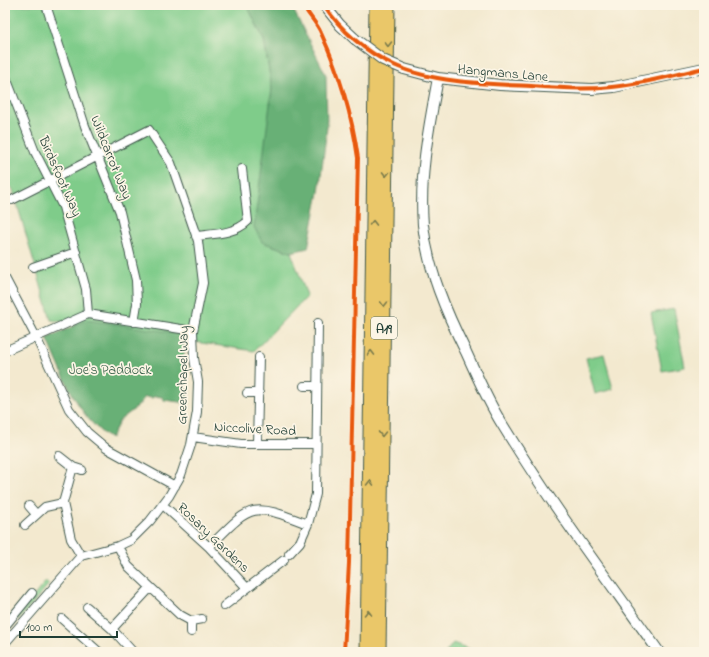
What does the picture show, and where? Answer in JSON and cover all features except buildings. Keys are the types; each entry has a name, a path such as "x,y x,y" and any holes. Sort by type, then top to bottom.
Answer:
{"highway":[{"name":"A19","path":"368,652 376,5"},
{"name":"A19","path":"379,652 388,5"}],"street":[{"name":"Wildcarrot Way","path":"46,5 85,126 120,212 136,280 134,322"},
{"name":"Hangmans Lane","path":"324,5 340,25 382,60 404,70 438,78 500,85 592,89 614,87 704,68"},
{"name":"Birdsfoot Way","path":"5,75 35,152 51,180 63,207 86,289 88,314"},
{"path":"438,78 425,150 421,187 424,226 429,258 445,306 501,423 545,491 659,652"},
{"name":"Greenchapel Way","path":"81,556 118,546 131,540 150,521 163,505 181,476 193,436 197,412 198,382 194,358 194,331 203,283 196,236 171,163 149,130 98,157"},
{"path":"12,200 98,157"},
{"path":"196,236 241,228 248,221 242,169"},
{"path":"33,268 76,252"},
{"path":"5,278 36,337 69,409 87,432 106,448 175,486"},
{"path":"5,351 88,314 194,331"},
{"name":"Niccolive Road","path":"224,606 286,557 300,542 308,524 316,494 318,323"},
{"path":"257,444 259,356"},
{"path":"304,386 317,386"},
{"path":"247,393 259,393"},
{"name":"Niccolive Road","path":"193,436 257,444 316,444"},
{"path":"59,456 73,467 82,470"},
{"path":"5,644 81,556 71,539 63,503 73,467"},
{"path":"25,525 45,507 63,503"},
{"name":"Rosary Gardens","path":"163,505 210,547 247,588"},
{"path":"29,506 36,514"},
{"path":"210,547 239,517 258,510 274,511 308,524"},
{"path":"118,546 128,566 180,615 191,620 202,620"},
{"path":"112,629 150,588"},
{"path":"5,626 8,616 32,593"},
{"path":"87,607 112,629 133,652"},
{"path":"8,616 20,626"},
{"path":"62,619 98,652"},
{"path":"191,620 192,632"}],"green space":[{"path":"5,5 247,5 264,40 272,89 267,136 265,243 291,252 307,296 254,351 51,320 13,190 5,181"},
{"path":"247,5 291,5 326,75 327,127 319,192 308,248 291,252 262,242 254,227 272,89 264,40"},
{"path":"674,309 685,367 662,371 651,313"},
{"name":"Joe's Paddock","path":"87,320 184,334 184,359 189,384 187,403 164,400 162,397 155,396 152,398 145,397 137,407 120,420 111,438 110,436 109,438 97,428 79,406 65,380 47,338"},
{"path":"604,354 613,389 595,394 586,358"},
{"path":"46,581 49,584 19,620 16,618"},
{"path":"453,643 478,652 446,652"}],"cycle path":[{"path":"303,5 319,29 334,63 344,94 358,158 349,563 344,652"},
{"path":"324,5 346,32 364,47 384,60 409,71 426,76 461,82 561,88 612,87 635,84 704,68"}]}
